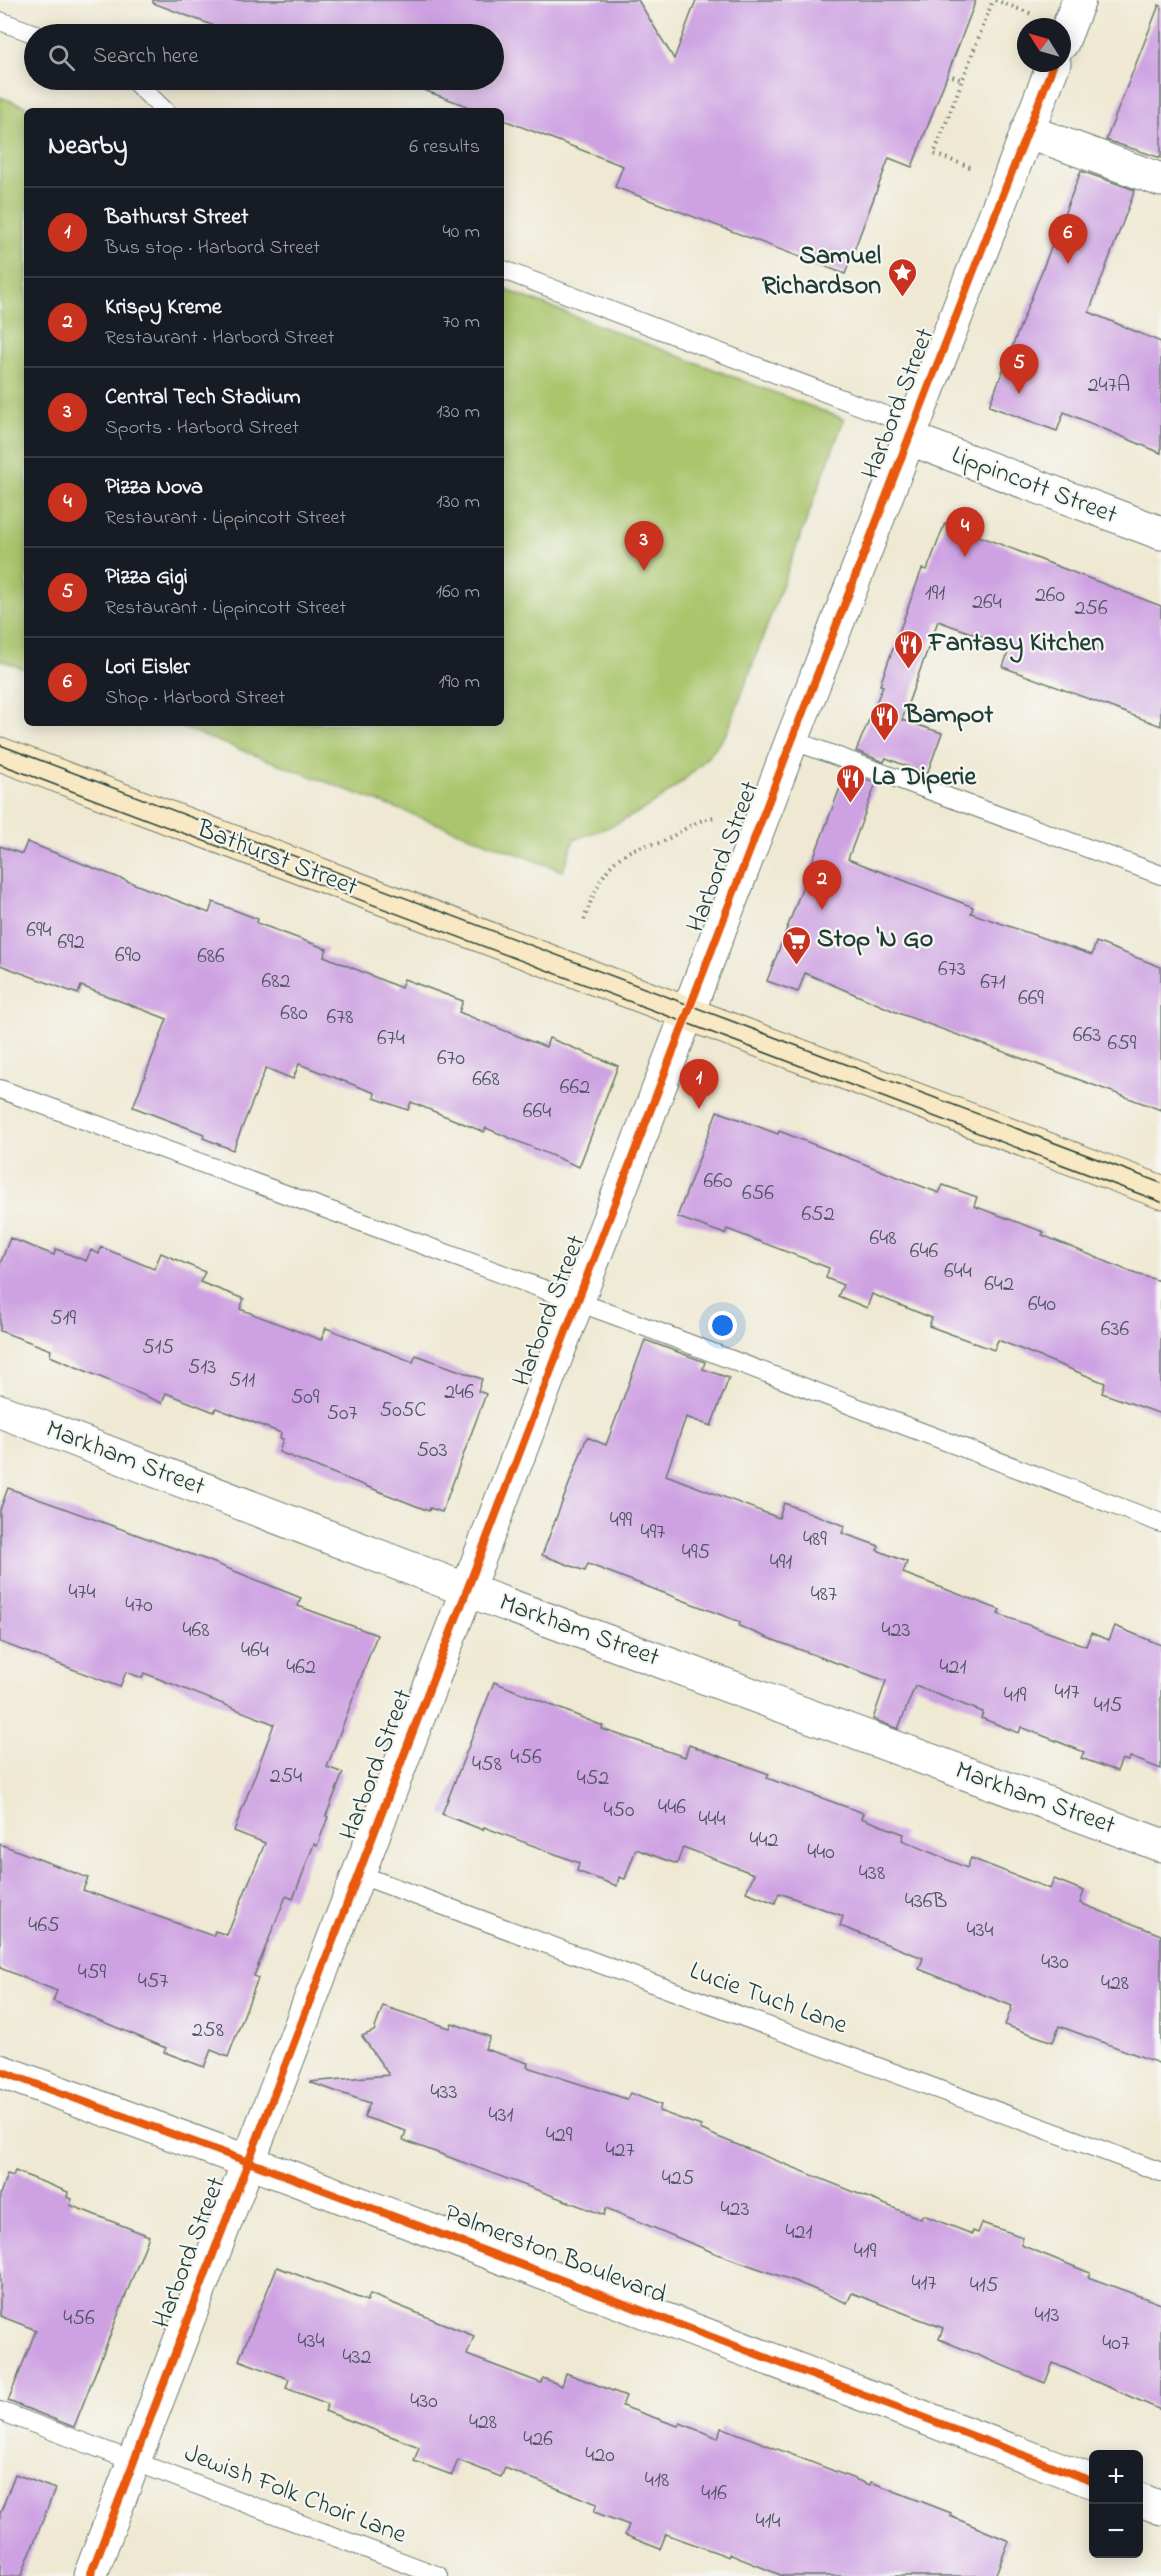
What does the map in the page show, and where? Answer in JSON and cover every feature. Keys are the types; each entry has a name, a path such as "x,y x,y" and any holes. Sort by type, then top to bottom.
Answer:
{"main road":[{"name":"Bathurst Street","path":"0,754 1161,1192"}],"street":[{"path":"1071,20 1079,0"},
{"name":"Harbord Street","path":"90,2576 910,432 1050,72"},
{"path":"1027,131 1161,180"},
{"name":"Lippincott Street","path":"910,432 1161,533"},
{"name":"Markham Street","path":"0,1411 467,1590 1161,1845"},
{"name":"Palmerston Boulevard","path":"0,2071 1089,2480"},
{"path":"1143,2501 1161,2508"}],"lane":[{"path":"0,21 24,30"},
{"path":"143,90 162,108"},
{"path":"504,270 910,432"},
{"path":"792,740 1161,875"},
{"path":"0,1089 577,1301 1161,1523"},
{"name":"Lucie Tuch Lane","path":"358,1874 1161,2172"},
{"name":"Jewish Folk Choir Lane","path":"0,2411 439,2576"}],"path":[{"path":"970,167 934,154 994,0 1032,14"},
{"path":"947,74 962,80"},
{"path":"584,920 593,895 605,873 621,855 639,847 662,842 683,829 714,817"}],"green space":[{"path":"0,97 30,108 24,108 24,669 0,660"},
{"path":"504,289 844,419 728,731 697,768 660,798 619,822 574,839 563,871 177,726 504,726"}],"building":[{"path":"153,0 638,0 674,59 696,0 976,0 912,167 889,158 845,274 615,187 623,166 504,120 504,108 472,108 424,90 504,90 504,24 209,24 153,3"},
{"path":"1159,5 1161,6 1161,158 1106,140"},
{"path":"1081,171 1135,190 1089,312 1161,342 1161,453 1064,412 1057,431 989,406"},
{"path":"945,523 1161,606 1161,726 1003,667 1010,647 938,621 902,720 942,733 927,774 886,758 884,762 856,751 883,686 880,685 922,569 927,570"},
{"path":"846,772 876,783 848,859 973,907 971,913 1092,955 1096,942 1161,967 1161,1110 901,1014 805,973 798,992 767,981"},
{"path":"27,842 209,913 213,902 258,919 257,923 327,949 324,956 401,988 404,979 463,1001 459,1012 530,1041 546,1047 549,1038 618,1066 579,1167 486,1128 484,1132 411,1102 408,1110 374,1098 375,1093 299,1064 293,1079 266,1068 233,1150 203,1138 204,1134 133,1107 167,1019 81,986 78,994 0,965 0,846 22,854"},
{"path":"717,1111 778,1134 779,1131 939,1193 943,1185 977,1197 974,1206 1044,1232 1042,1235 1136,1274 1161,1281 1161,1414 1102,1393 1105,1383 998,1340 994,1350 929,1326 932,1318 872,1294 867,1308 838,1296 843,1285 826,1278 829,1268 727,1229 725,1234 677,1217"},
{"path":"10,1238 54,1255 56,1249 86,1261 91,1250 99,1254 101,1247 154,1269 161,1253 205,1272 200,1282 244,1299 240,1309 321,1340 326,1328 413,1362 416,1355 482,1379 478,1391 486,1394 442,1512 430,1508 429,1511 279,1452 283,1439 280,1438 281,1433 216,1408 214,1412 166,1393 162,1403 50,1356 51,1350 0,1331 0,1264"},
{"path":"645,1340 705,1362 703,1369 729,1378 711,1426 686,1417 666,1475 779,1518 784,1503 845,1526 842,1533 879,1546 877,1550 907,1562 903,1573 1000,1610 998,1614 1086,1646 1091,1633 1109,1640 1115,1626 1161,1645 1161,1769 1130,1757 1128,1761 1122,1759 1117,1771 1081,1758 1084,1752 1021,1727 1019,1733 981,1718 983,1712 915,1686 898,1729 873,1719 886,1681 768,1638 739,1626 740,1622 588,1564 585,1571 542,1555 587,1437 606,1445"},
{"path":"8,1488 207,1560 301,1598 298,1606 377,1635 327,1767 343,1773 317,1846 314,1844 293,1899 286,1896 254,1976 258,1978 228,2057 211,2050 204,2067 164,2052 166,2048 53,2001 57,1991 0,1968 0,1844 88,1878 83,1890 213,1936 215,1931 227,1935 265,1843 234,1831 274,1724 144,1673 142,1678 126,1672 120,1687 0,1642 0,1510"},
{"path":"494,1682 603,1726 602,1729 685,1757 689,1745 769,1774 767,1778 863,1813 861,1818 904,1834 902,1840 967,1868 971,1858 1050,1889 1054,1879 1084,1891 1080,1903 1161,1935 1161,2064 1059,2026 1053,2042 1005,2025 1012,2006 919,1969 923,1958 840,1926 843,1916 779,1893 775,1903 746,1892 754,1874 683,1847 677,1864 636,1849 625,1879 619,1877 617,1886 577,1871 579,1863 484,1827 483,1830 442,1814"},
{"path":"383,2006 450,2028 452,2023 490,2037 485,2049 528,2063 527,2067 627,2099 630,2093 661,2105 659,2111 701,2126 700,2129 718,2137 921,2219 923,2215 972,2234 973,2231 978,2233 982,2223 1023,2237 1021,2245 1090,2273 1088,2277 1161,2304 1161,2410 1053,2363 1045,2383 939,2339 943,2328 852,2293 847,2303 797,2282 717,2254 606,2208 604,2215 403,2140 406,2131 364,2117 370,2103 309,2082 389,2075 362,2036 374,2031"},
{"path":"15,2171 68,2192 67,2197 72,2199 70,2205 149,2236 74,2427 8,2401 36,2330 0,2316 0,2194 7,2174 13,2176"},
{"path":"277,2267 367,2301 370,2294 474,2336 467,2355 541,2383 543,2378 562,2386 566,2373 626,2396 622,2406 678,2426 680,2423 718,2438 721,2427 870,2485 871,2482 951,2513 950,2516 1009,2541 995,2576 783,2576 729,2554 729,2557 666,2534 660,2549 625,2535 629,2525 594,2512 597,2504 505,2468 501,2477 458,2460 452,2475 414,2461 419,2447 325,2411 328,2404 286,2388 289,2379 239,2360"},
{"path":"15,2474 55,2489 21,2576 0,2576 0,2514"}],"tram line":[{"path":"0,745 1161,1183"},
{"path":"0,764 1161,1202"}],"cycle path":[{"path":"90,2576 792,740 1051,72"},
{"path":"0,2071 287,2176 1089,2480"}],"place":[{"name":"Lori Eisler","path":"1068,264"},
{"name":"Samuel Richardson","path":"902,298"},
{"name":"Pizza Gigi","path":"1019,394"},
{"name":"Pizza Nova","path":"965,557"},
{"name":"Central Tech Stadium","path":"644,571"},
{"name":"Fantasy Kitchen","path":"908,670"},
{"name":"Bampot","path":"884,742"},
{"name":"La Diperie","path":"851,804"},
{"name":"Krispy Kreme","path":"822,910"},
{"name":"Stop 'N Go","path":"796,966"},
{"name":"Bathurst Street","path":"699,1109"}]}
